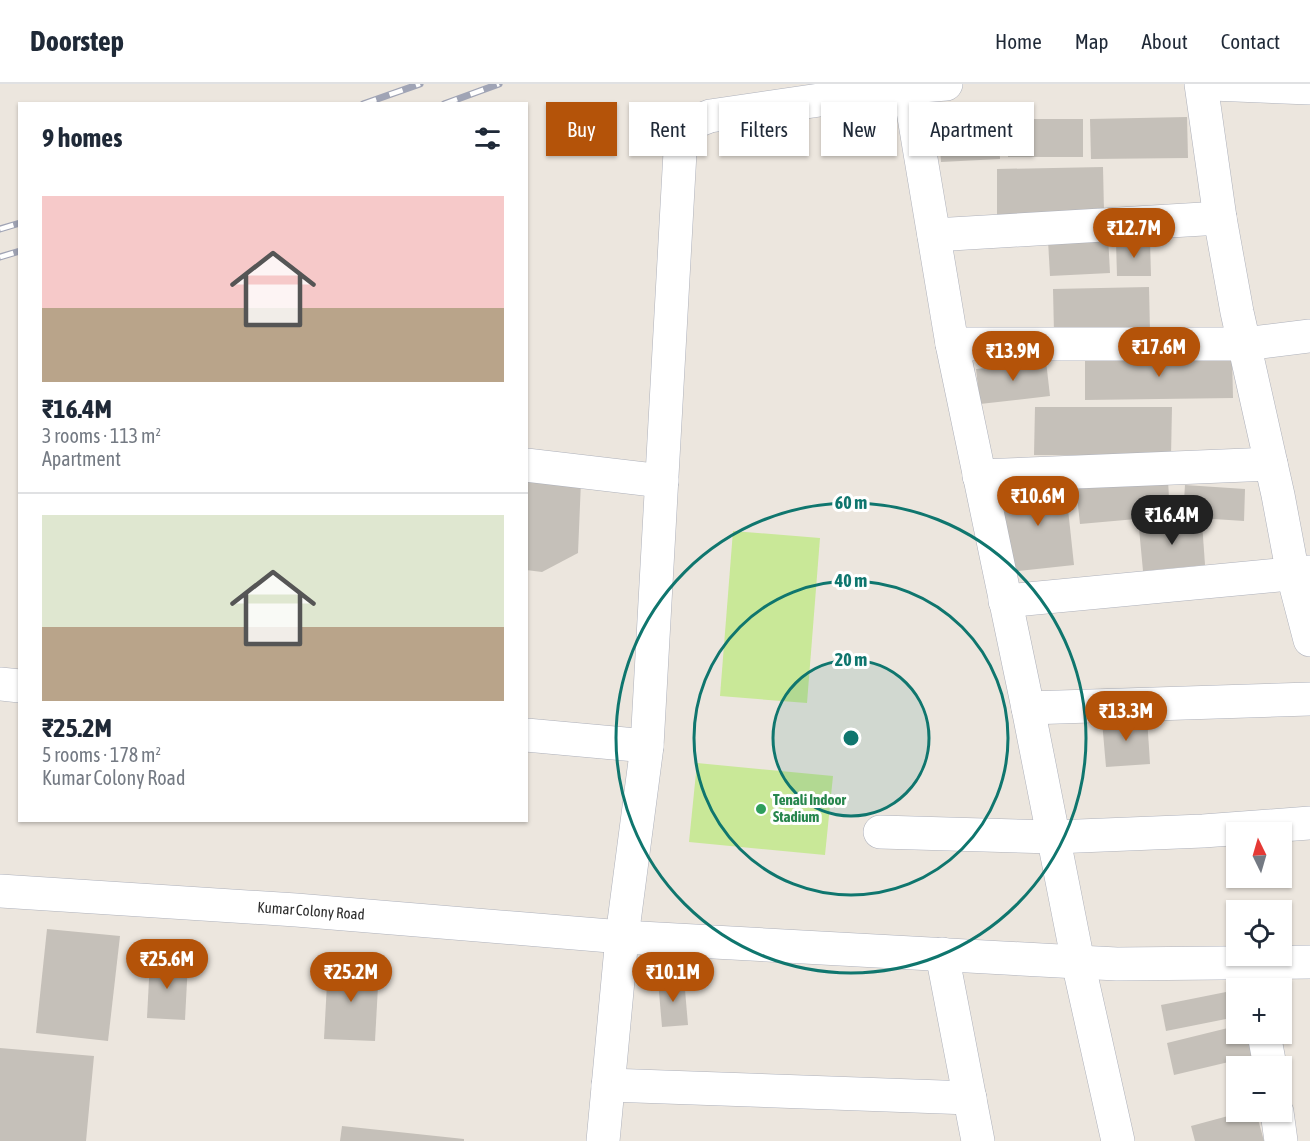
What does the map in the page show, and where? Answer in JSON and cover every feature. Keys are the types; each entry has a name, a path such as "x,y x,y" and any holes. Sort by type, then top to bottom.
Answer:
{"street":[{"path":"603,1141 622,936 647,746 679,164 684,131 695,121 710,116 909,87 946,84"},
{"path":"1201,84 1220,218 1244,344 1271,464 1301,574 1310,640"},
{"path":"1212,84 1310,88"},
{"path":"909,87 952,345 1028,708 1078,962 1118,1141"},
{"path":"934,235 1220,218"},
{"path":"952,345 1244,344 1310,336"},
{"path":"979,476 1271,464"},
{"path":"528,465 662,481"},
{"path":"1005,601 1301,574"},
{"path":"0,684 18,686"},
{"path":"1028,708 1310,699"},
{"path":"528,735 647,746"},
{"path":"880,832 1054,837 1203,831 1310,823"},
{"name":"Kumar Colony Road","path":"0,891 296,910 622,936 1117,964 1255,975 1310,962"},
{"path":"942,954 978,1141"},
{"path":"608,1085 970,1098"},
{"path":"1278,1122 1281,1141"}],"green space":[{"path":"733,531 820,538 807,703 720,696"},
{"name":"Tenali Indoor Stadium","path":"697,763 833,776 825,855 689,842"}],"building":[{"path":"1187,117 1188,158 1091,159 1090,119"},
{"path":"1034,119 1083,119 1083,157 1008,157 1034,156"},
{"path":"941,156 1000,156 1000,159 941,162"},
{"path":"1103,167 1104,212 997,215 997,169"},
{"path":"1108,236 1110,273 1050,276 1048,240"},
{"path":"1150,241 1151,276 1117,276 1116,242"},
{"path":"1149,287 1150,332 1054,333 1053,289"},
{"path":"1232,356 1233,398 1085,400 1085,358"},
{"path":"1046,361 1050,396 980,404 976,369"},
{"path":"1035,407 1172,407 1171,456 1034,455"},
{"path":"528,479 581,481 578,553 542,572 528,570"},
{"path":"1168,480 1170,516 1080,524 1076,487"},
{"path":"1065,481 1074,565 1010,572 1002,488"},
{"path":"1185,485 1245,489 1244,521 1183,517"},
{"path":"1202,522 1205,565 1143,571 1139,528"},
{"path":"1147,717 1150,764 1106,767 1102,721"},
{"path":"47,929 120,936 108,1041 36,1033"},
{"path":"150,960 188,962 185,1020 147,1018"},
{"path":"328,965 379,968 375,1041 324,1039"},
{"path":"684,978 688,1025 662,1027 658,980"},
{"path":"1226,992 1226,1019 1166,1031 1161,1005"},
{"path":"1226,1028 1226,1044 1251,1044 1254,1056 1226,1056 1226,1063 1174,1075 1167,1043"},
{"path":"0,1048 94,1056 86,1141 0,1141"},
{"path":"1226,1117 1226,1122 1259,1122 1264,1141 1195,1141 1191,1126"},
{"path":"342,1126 464,1139 464,1141 340,1141"}],"railway":[{"path":"369,102 420,84"},
{"path":"450,102 499,84"},
{"path":"0,229 18,224"},
{"path":"0,257 18,252"}],"place":[{"name":"Tenali Indoor Stadium","path":"761,809"}]}
